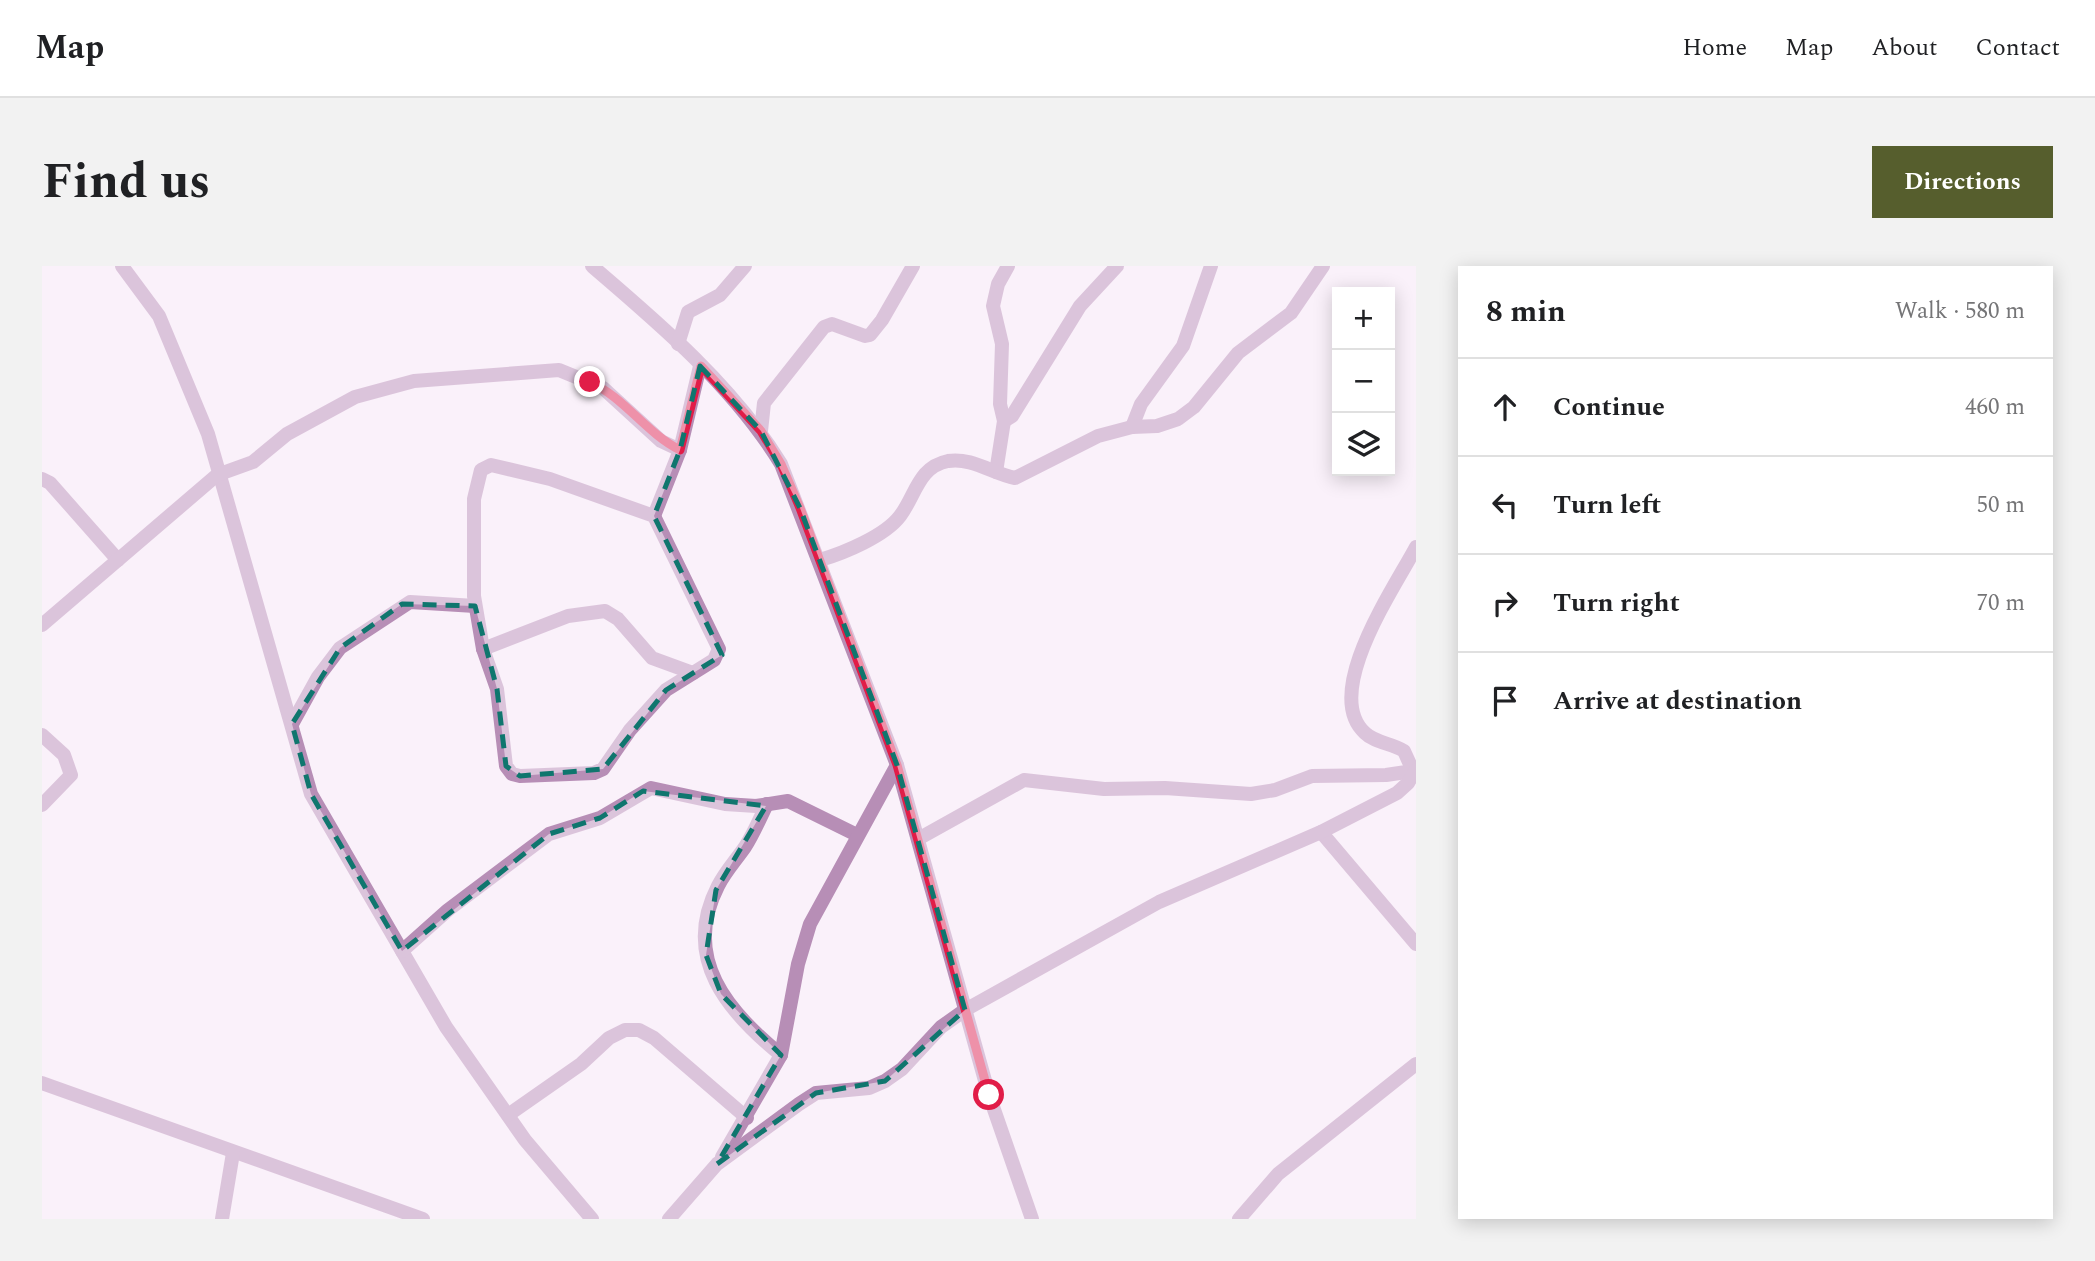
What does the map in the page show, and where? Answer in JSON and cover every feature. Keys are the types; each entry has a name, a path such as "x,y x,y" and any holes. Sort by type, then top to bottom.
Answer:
{"street":[{"path":"122,266 159,316 199,411 311,794 446,1027 571,1198 592,1219"},
{"path":"592,266 701,366 761,431 781,464 821,560 897,765 965,1010 1032,1219"},
{"path":"678,344 688,312 720,295 745,266"},
{"path":"761,431 764,403 824,327 832,324 865,336 870,335 914,266"},
{"path":"996,472 1004,421 1000,404 1002,344 993,306 994,295 1008,266"},
{"path":"1004,421 1012,416 1080,306 1117,266"},
{"path":"1132,427 1141,404 1182,346 1211,266"},
{"path":"821,560 847,552 899,517 921,476 932,467 948,461 968,462 1016,478 1098,436 1132,427 1157,426 1178,419 1194,407 1238,353 1291,313 1323,266"},
{"path":"654,516 680,450 701,366"},
{"path":"42,625 218,475 253,462 288,434 355,397 414,381 559,370 603,388 661,441 680,450"},
{"path":"499,466 550,479 654,516 719,649 715,660 666,690 647,709 603,769 594,774 520,776 512,774 506,766 497,689 484,649 475,606 474,499 485,467 499,466"},
{"path":"42,479 50,483 118,560"},
{"path":"1414,770 1404,751 1371,737 1358,725 1352,709 1352,693 1358,656 1416,547"},
{"path":"292,724 318,677 340,648 384,620 402,604 410,602 475,606"},
{"path":"484,649 568,616 604,611 618,619 652,658 693,673"},
{"path":"42,735 64,755 71,775 42,805"},
{"path":"669,1219 717,1164 747,1118 780,1055 803,943 857,835 897,765"},
{"path":"717,1164 816,1093 869,1088 885,1081 902,1069 942,1027 965,1010 1159,902 1321,832 1397,793 1408,783 1414,770"},
{"path":"918,839 1024,780 1104,789 1166,788 1251,794 1275,790 1312,776 1387,775 1414,770"},
{"path":"402,951 448,911 549,834 600,818 643,790 651,788 725,804 788,801 857,835"},
{"path":"768,804 716,890 707,922 706,955 711,977 721,994 752,1031 780,1055"},
{"path":"1321,832 1416,944"},
{"path":"508,1115 581,1064 609,1038 632,1030 654,1038 747,1118"},
{"path":"1239,1219 1278,1174 1416,1063"},
{"path":"42,1083 423,1219"},
{"path":"222,1219 233,1153"}],"highlighted area":[{"path":"700,366 761,431 800,508 897,765 965,1010 885,1081 816,1093 717,1164 781,1055 721,994 706,955 716,890 766,806 643,791 600,818 549,834 402,951 311,794 292,724 340,648 402,604 475,606 497,689 506,766 520,776 603,769 666,690 722,655 654,516 680,450"}],"route":[{"path":"590,382 603,388 661,441 680,450 701,366 761,431 781,464 821,560 897,765 989,1095"}]}
